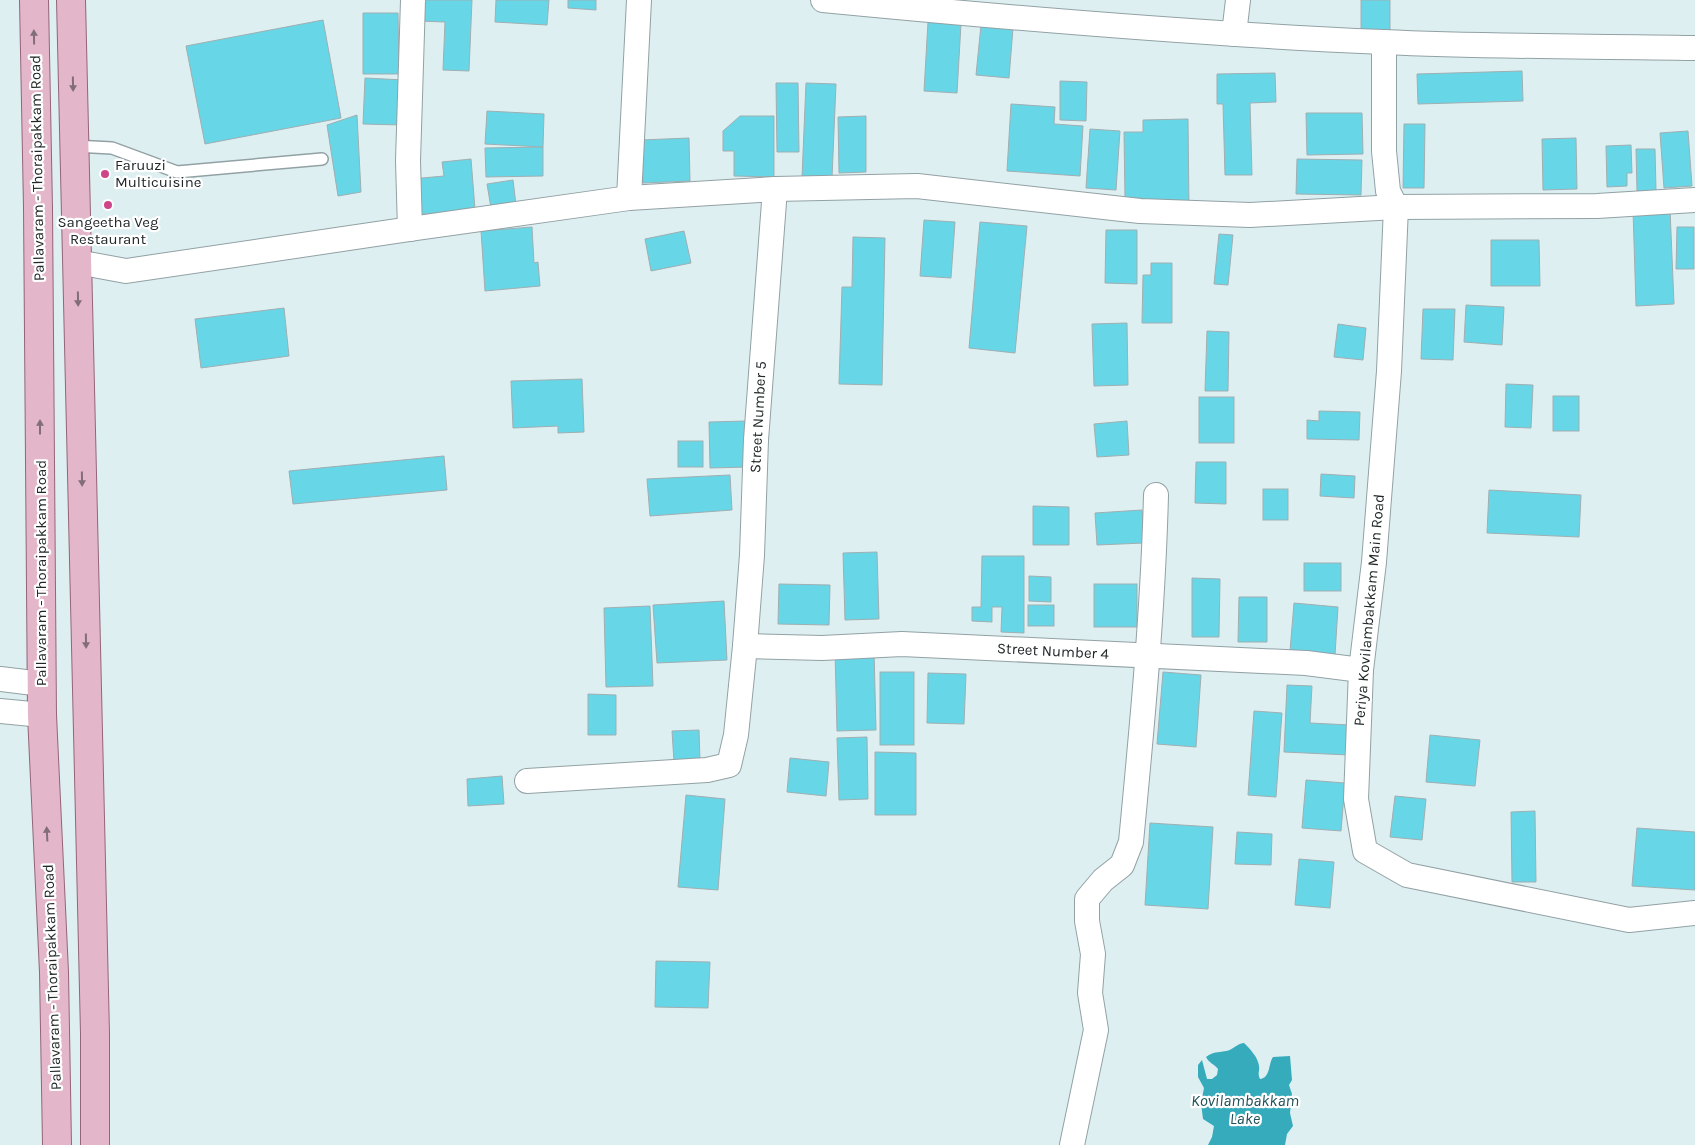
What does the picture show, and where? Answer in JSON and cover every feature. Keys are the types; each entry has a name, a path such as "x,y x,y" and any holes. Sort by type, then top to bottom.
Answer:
{"main road":[{"name":"Pallavaram - Thoraipakkam Road","path":"34,0 38,208 42,715 54,972 56,1145"},
{"path":"71,0 94,1014 95,1145"},
{"path":"38,208 76,210"}],"street":[{"path":"410,229 408,161 413,0"},
{"path":"629,198 639,0"},
{"path":"1234,34 1238,0"},
{"path":"835,1 995,16 1234,34 1384,42 1695,48"},
{"path":"1384,42 1384,152 1388,191 1396,207"},
{"path":"77,262 126,271 629,198 775,189 917,186 1140,211 1250,215 1396,207 1597,206 1695,200"},
{"name":"Street Number 5","path":"527,781 708,770 729,765 736,735 745,646 752,555 756,440 775,189"},
{"name":"Periya Kovilambakkam Main Road","path":"1396,207 1389,371 1374,562 1361,670 1356,799 1365,851 1407,875 1629,920 1695,913"},
{"path":"1072,1145 1096,1030 1090,993 1093,954 1087,921 1087,899 1103,880 1122,865 1131,842 1148,656 1156,496"},
{"name":"Street Number 4","path":"745,646 822,648 902,644 1306,663 1361,670"},
{"path":"0,679 42,684"},
{"path":"0,711 42,715"}],"lane":[{"path":"74,146 112,148 177,172 322,159"}],"water":[{"name":"Kovilambakkam Lake","path":"1244,1043 1257,1059 1260,1079 1264,1078 1268,1073 1273,1057 1290,1056 1292,1080 1289,1085 1292,1094 1290,1113 1293,1126 1287,1134 1285,1145 1208,1145 1214,1126 1203,1119 1201,1103 1204,1088 1198,1077 1198,1065 1202,1060 1207,1079 1212,1079 1217,1075 1218,1069 1206,1057"}],"building":[{"path":"418,0 472,0 469,71 443,70 445,22 418,21"},
{"path":"496,0 549,0 547,25 495,22"},
{"path":"568,0 596,0 596,10 568,8"},
{"path":"1361,0 1390,0 1390,32 1361,32"},
{"path":"363,13 398,13 399,74 363,74"},
{"path":"323,20 341,118 205,144 186,46"},
{"path":"928,22 961,24 957,93 924,91"},
{"path":"981,25 1013,28 1009,78 976,75"},
{"path":"1522,71 1523,101 1418,104 1417,74"},
{"path":"1275,73 1276,102 1250,103 1252,175 1225,175 1223,104 1217,104 1217,74"},
{"path":"365,78 404,80 402,125 363,124"},
{"path":"1060,81 1087,82 1086,121 1060,120"},
{"path":"776,83 798,83 799,152 777,152"},
{"path":"806,83 836,84 832,178 802,177"},
{"path":"1011,104 1055,107 1054,124 1083,126 1080,176 1007,171"},
{"path":"487,111 544,114 543,147 485,144"},
{"path":"1306,113 1362,113 1363,154 1307,155"},
{"path":"357,115 361,192 338,196 327,125"},
{"path":"740,116 774,116 774,177 734,176 734,151 723,151 723,131"},
{"path":"866,116 866,172 839,173 838,117"},
{"path":"1188,119 1189,207 1142,208 1142,198 1125,199 1124,132 1143,132 1143,120"},
{"path":"1404,124 1425,124 1424,188 1403,188"},
{"path":"1090,129 1120,131 1116,190 1086,188"},
{"path":"1688,131 1692,186 1664,188 1660,133"},
{"path":"689,138 690,181 643,183 641,140"},
{"path":"1576,138 1577,189 1543,190 1542,139"},
{"path":"1631,145 1632,173 1627,173 1627,186 1607,187 1606,146"},
{"path":"543,147 543,176 486,177 485,148"},
{"path":"1636,149 1655,149 1656,191 1637,191"},
{"path":"471,159 475,209 415,215 411,179 444,176 442,162"},
{"path":"1297,159 1362,160 1361,195 1296,194"},
{"path":"513,180 516,205 491,208 487,184"},
{"path":"1670,209 1674,304 1636,306 1633,210"},
{"path":"924,220 955,222 951,278 920,276"},
{"path":"980,222 1027,226 1015,353 969,348"},
{"path":"532,227 534,263 538,262 540,286 485,291 481,231"},
{"path":"1677,227 1694,227 1694,269 1676,269"},
{"path":"1106,230 1137,230 1137,284 1105,283"},
{"path":"684,231 691,263 651,271 645,239"},
{"path":"1219,234 1233,235 1228,285 1214,284"},
{"path":"853,237 885,238 882,385 839,384 842,287 852,287"},
{"path":"1491,240 1539,240 1540,286 1491,286"},
{"path":"1151,263 1172,263 1172,323 1142,323 1143,275 1151,275"},
{"path":"1466,305 1504,307 1502,345 1464,342"},
{"path":"284,308 289,356 201,368 195,319"},
{"path":"1423,309 1455,309 1453,360 1421,359"},
{"path":"1127,323 1128,385 1094,386 1092,324"},
{"path":"1338,324 1366,328 1363,360 1334,357"},
{"path":"1207,331 1229,332 1228,391 1205,391"},
{"path":"582,379 584,432 558,433 558,426 513,428 511,381"},
{"path":"1506,384 1533,385 1531,428 1505,427"},
{"path":"1553,396 1579,396 1579,431 1553,431"},
{"path":"1199,397 1234,397 1234,443 1199,443"},
{"path":"1319,411 1360,412 1359,440 1307,439 1307,420 1319,421"},
{"path":"746,421 748,467 710,468 709,422"},
{"path":"1127,421 1129,455 1097,457 1094,424"},
{"path":"678,441 703,441 703,467 678,467"},
{"path":"444,456 447,490 293,504 289,471"},
{"path":"1196,462 1226,462 1226,504 1195,503"},
{"path":"1321,474 1355,476 1354,498 1320,496"},
{"path":"730,475 732,510 650,516 647,479"},
{"path":"1263,489 1288,489 1288,520 1263,520"},
{"path":"1489,490 1581,495 1579,537 1487,533"},
{"path":"1033,506 1069,507 1069,545 1033,545"},
{"path":"1142,510 1144,543 1097,545 1095,513"},
{"path":"877,552 879,619 845,620 843,553"},
{"path":"982,556 1024,556 1024,633 1001,632 1002,607 992,607 992,622 972,621 972,607 981,607"},
{"path":"1304,563 1341,563 1341,591 1304,591"},
{"path":"1029,576 1051,577 1051,602 1029,601"},
{"path":"1192,578 1220,579 1219,637 1192,637"},
{"path":"779,584 830,585 829,625 778,624"},
{"path":"1094,584 1137,584 1137,627 1094,627"},
{"path":"1239,597 1267,597 1267,642 1238,642"},
{"path":"724,601 727,660 657,663 653,605"},
{"path":"1294,603 1338,607 1335,655 1290,651"},
{"path":"1028,605 1054,605 1054,626 1028,626"},
{"path":"650,606 653,686 606,687 604,608"},
{"path":"874,650 876,730 837,731 835,651"},
{"path":"880,672 914,672 914,745 880,745"},
{"path":"1163,672 1201,675 1196,747 1157,744"},
{"path":"928,673 966,674 964,724 927,723"},
{"path":"1287,685 1312,686 1310,723 1350,725 1349,755 1284,752"},
{"path":"588,694 616,695 616,735 588,735"},
{"path":"1254,711 1282,713 1276,797 1248,795"},
{"path":"699,730 700,761 674,762 672,731"},
{"path":"1430,735 1480,740 1475,786 1426,782"},
{"path":"867,737 868,799 839,800 837,738"},
{"path":"875,752 916,753 916,815 875,815"},
{"path":"790,758 829,762 826,796 787,792"},
{"path":"502,776 504,804 468,806 467,779"},
{"path":"1306,780 1345,783 1341,831 1302,828"},
{"path":"686,795 725,799 718,890 678,887"},
{"path":"1395,796 1426,799 1422,840 1390,837"},
{"path":"1535,811 1536,882 1512,882 1511,812"},
{"path":"1150,823 1213,827 1208,909 1145,905"},
{"path":"1637,828 1695,832 1695,890 1632,886"},
{"path":"1237,832 1272,834 1271,865 1235,864"},
{"path":"1299,859 1334,862 1330,908 1295,905"},
{"path":"656,961 710,962 708,1008 655,1007"}],"place":[{"name":"Faruuzi Multicuisine","path":"105,174"},
{"name":"Sangeetha Veg Restaurant","path":"108,205"}]}
